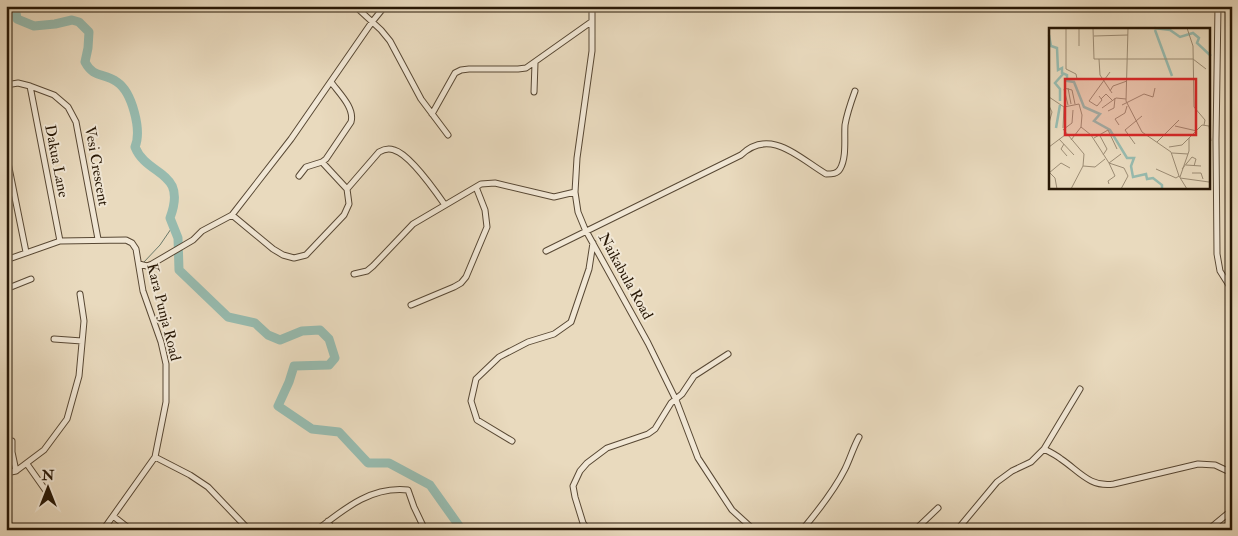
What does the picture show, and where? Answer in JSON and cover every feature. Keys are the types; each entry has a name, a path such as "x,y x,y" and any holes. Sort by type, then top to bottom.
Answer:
{"street":[{"path":"355,6 390,41 421,99 448,135"},
{"path":"139,264 147,266 193,240 202,230 232,215 291,139 385,6"},
{"name":"Naikabula Road","path":"592,6 592,51 577,158 575,192 578,212 648,343 676,400 698,458 732,510 754,530"},
{"path":"1218,6 1217,254 1220,271 1232,290"},
{"path":"432,114 455,73 469,69 518,69 535,63 591,22"},
{"path":"534,92 535,63"},
{"path":"299,176 306,167 322,162 351,122 350,109 331,82"},
{"name":"Vesi Crescent","path":"6,85 18,83 30,86 54,96 68,107 76,122 98,239"},
{"name":"Dakua Lane","path":"30,86 60,241"},
{"path":"546,251 741,155 748,147 763,143 775,143 826,174 833,174 839,170 843,161 845,125 849,106 855,91"},
{"path":"347,189 379,152 385,149 392,149 398,151 426,178 445,205"},
{"path":"6,153 26,252"},
{"path":"232,215 273,249 288,258 300,258 306,255 344,215 349,204 347,189 322,162"},
{"path":"354,274 368,271 413,224 476,187 487,183 495,183 554,197 575,192"},
{"path":"411,305 454,288 466,277 487,227 484,210 476,187"},
{"name":"Kara Punja Road","path":"6,260 60,241 126,240 132,243 136,249 143,291 161,342 166,364 166,402 155,457 102,530"},
{"path":"512,441 477,420 472,401 476,379 499,357 528,342 554,334 571,322 589,269 593,242"},
{"path":"6,289 31,279"},
{"path":"6,472 16,471 44,450 67,419 79,376 84,321 80,294"},
{"path":"54,339 82,341"},
{"path":"588,530 583,524 573,486 580,471 587,463 607,448 648,434 671,404 682,394 694,376 728,354"},
{"path":"957,530 998,482 1012,471 1031,462 1044,449 1080,389"},
{"path":"802,530 835,487 859,437"},
{"path":"12,441 16,471"},
{"path":"1044,449 1061,458 1087,480 1099,484 1114,484 1198,464 1215,465 1232,473"},
{"path":"155,457 190,475 208,487 249,530"},
{"path":"27,464 51,498"},
{"path":"317,530 346,507 370,494 398,489 408,490 414,507 426,530"},
{"path":"915,530 938,508"},
{"path":"1208,530 1232,510"},
{"path":"112,516 131,530"},
{"path":"328,522 332,530"}],"waterway":[{"path":"15,6 17,19 34,26 72,20 79,22 89,32 85,62 92,71 117,82 127,94 136,122 137,140 135,147 141,157 170,182 174,191 174,202 170,218 178,238 179,270 228,317 255,323 268,335 280,340 302,331 320,330 329,339 335,358 329,365 294,366 278,406 312,429 339,432 368,463 389,463 430,485 462,530"},
{"path":"144,262 160,245 173,226"}]}
